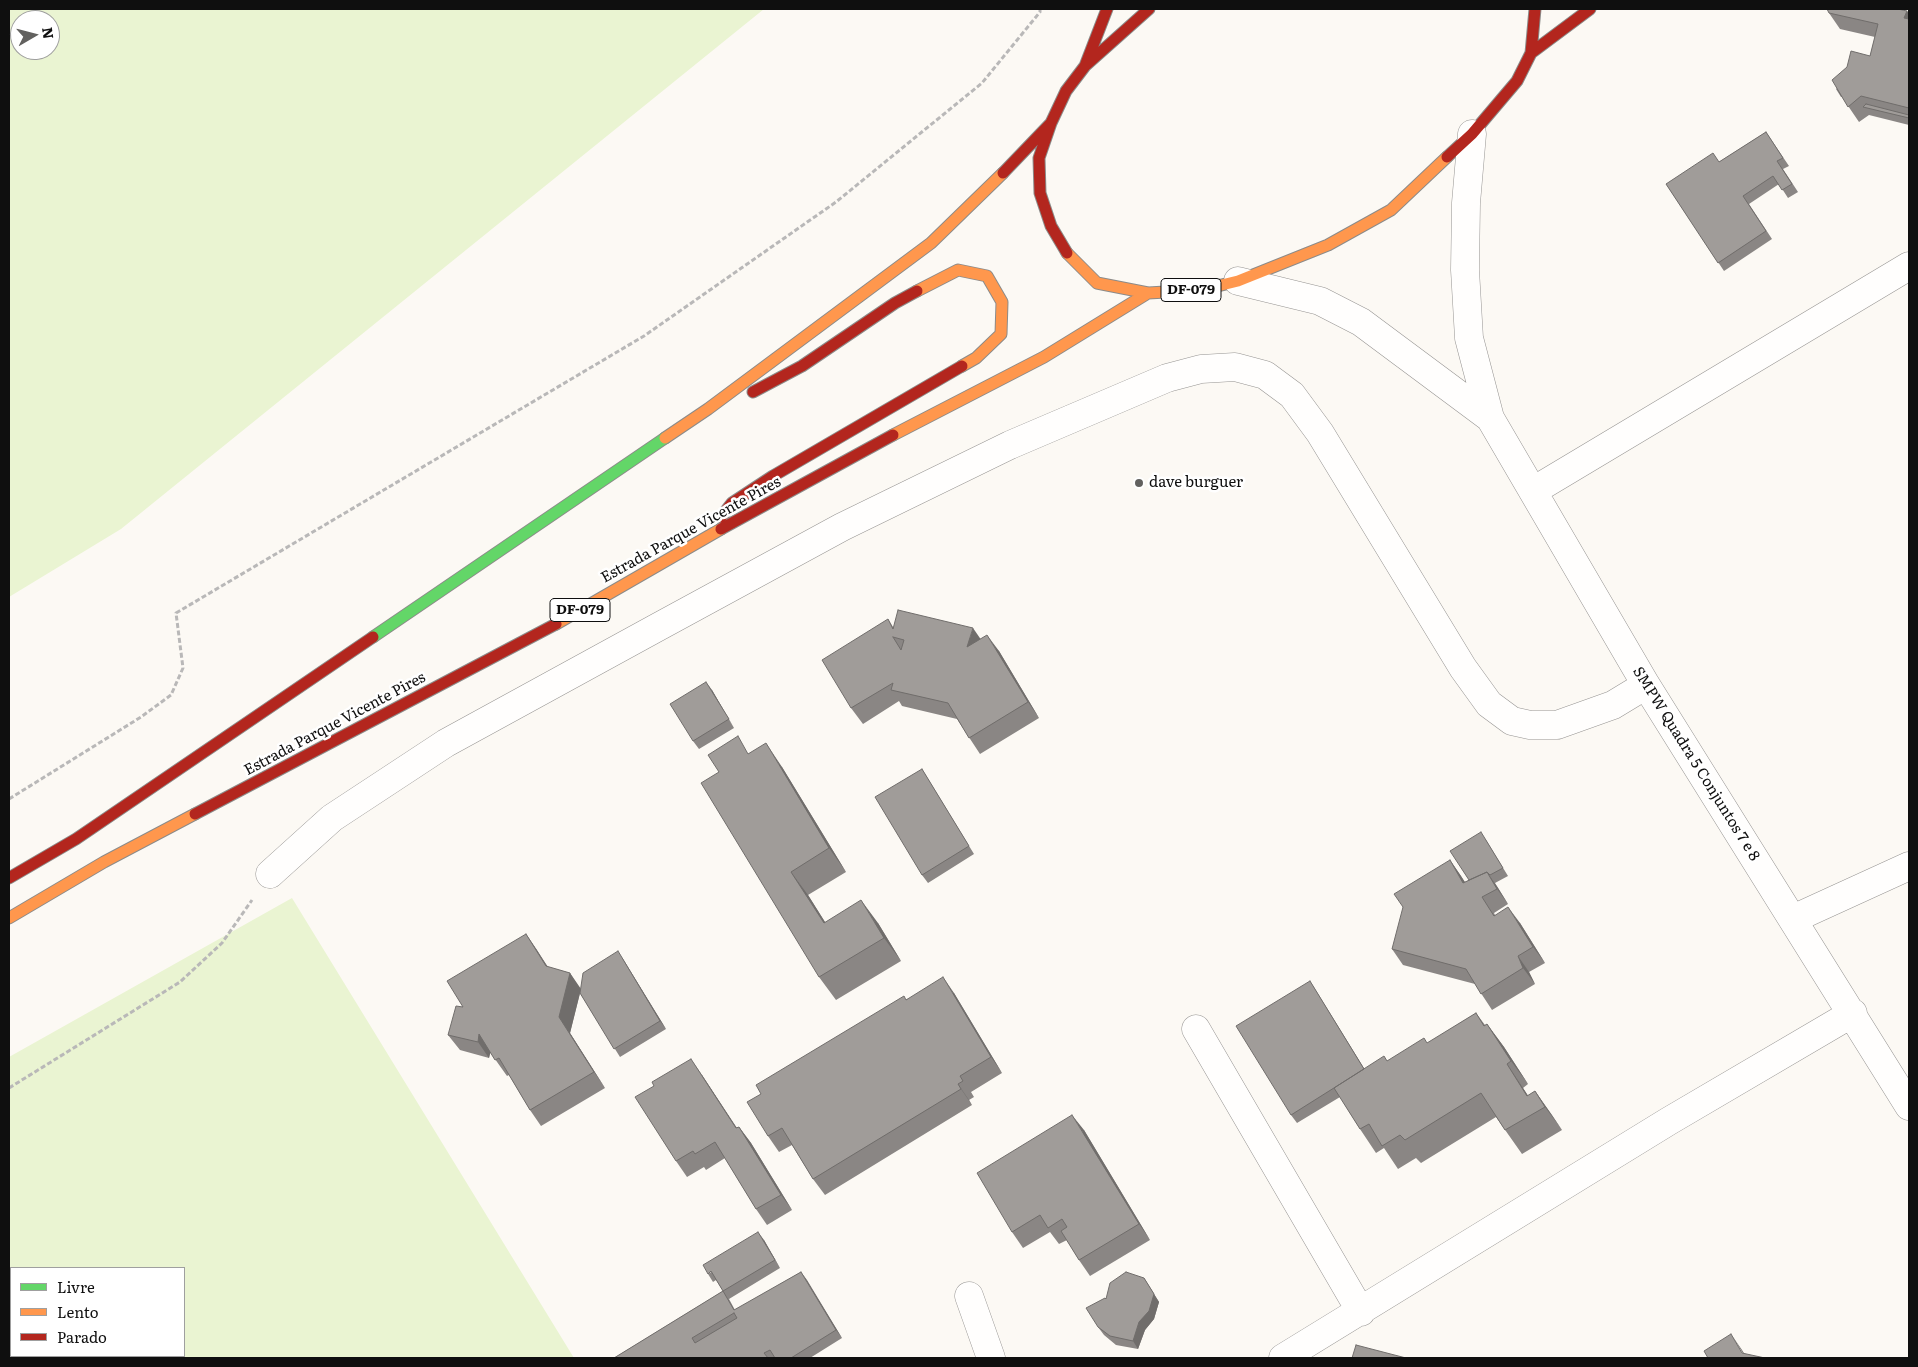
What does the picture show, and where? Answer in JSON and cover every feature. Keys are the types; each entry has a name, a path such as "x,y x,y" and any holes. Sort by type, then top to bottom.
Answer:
{"main road":[{"path":"1085,66 1107,9"},
{"name":"DF-079","path":"1149,9 1085,66 1066,91 1051,123 1039,158 1040,193 1051,226 1070,258 1097,283 1148,293 1201,290 1238,281 1328,245 1391,210 1472,134 1517,81 1531,53 1535,9"},
{"name":"DF-079","path":"1531,53 1590,9"},
{"name":"DF-079","path":"9,878 108,817 708,409 931,243 982,196 1051,123"},
{"path":"708,409 756,391 802,366 895,303 958,270 987,276 1002,302 1001,334 976,358 765,481 732,504 721,516 715,532"},
{"name":"Estrada Parque Vicente Pires","path":"9,918 104,862 528,640 715,532 904,429 1044,357 1148,293"}],"street":[{"name":"SMPW Quadra 5 Conjuntos 7 e 8","path":"1472,134 1466,203 1465,270 1470,338 1490,418 1646,685 1853,1013 1909,1106"},
{"path":"1533,491 1909,266"},
{"name":"SMPW Quadra 5 Conjuntos 7 e 8","path":"1238,281 1320,301 1361,322 1490,418"},
{"path":"270,874 332,818 446,742 666,622 842,527 1010,445 1167,378 1201,369 1236,367 1265,375 1292,395 1320,433 1463,668 1489,704 1512,721 1530,725 1557,725 1613,705 1646,685"},
{"path":"1793,918 1909,866"},
{"path":"1283,1358 1361,1312 1669,1121 1853,1013"},
{"path":"1196,1029 1361,1312"},
{"path":"969,1296 991,1358"}],"path":[{"path":"9,800 141,717 172,695 183,668 176,613 644,336 836,202 982,82 1040,12 1040,9"},
{"path":"9,1088 180,982 222,943 270,874"}],"green space":[{"path":"9,9 764,9 121,529 9,597"},
{"path":"292,898 574,1358 9,1358 9,1057"}],"building":[{"path":"1827,9 1898,9 1907,11 1904,18 1909,19 1909,108 1861,96 1848,107 1832,80 1847,67 1851,51 1870,56 1878,24 1829,13"},
{"path":"1866,104 1909,115 1909,118 1863,107"},
{"path":"1766,132 1783,158 1777,161 1792,184 1782,190 1773,176 1743,196 1766,231 1718,263 1666,184 1713,153 1719,162"},
{"path":"898,610 973,628 967,647 987,635 1028,702 969,738 948,703 891,690 893,683 851,708 822,660 888,619 893,629","holes":["893,637 904,640 901,650"]},
{"path":"706,682 729,719 693,741 670,704"},
{"path":"738,736 748,754 766,743 829,848 791,872 824,923 861,900 884,938 819,977 701,783 719,772 708,755"},
{"path":"922,769 969,846 922,875 875,797"},
{"path":"1481,832 1503,868 1490,875 1487,872 1469,880 1450,851"},
{"path":"1450,860 1463,883 1487,872 1497,889 1482,897 1494,916 1508,907 1533,947 1518,956 1523,968 1481,994 1466,969 1392,949 1403,907 1394,894"},
{"path":"526,934 546,966 570,973 559,1017 594,1072 530,1110 499,1058 495,1060 479,1034 478,1042 448,1035 456,1006 463,1007 447,981"},
{"path":"618,951 660,1021 614,1049 580,993 583,973"},
{"path":"943,977 991,1057 960,1076 963,1081 958,1084 961,1089 813,1179 782,1128 768,1136 747,1102 761,1094 756,1085 904,996 906,1000"},
{"path":"1310,981 1364,1069 1291,1115 1236,1026"},
{"path":"1476,1013 1484,1026 1487,1024 1511,1061 1507,1064 1527,1096 1535,1091 1545,1107 1505,1130 1481,1093 1405,1140 1400,1135 1382,1146 1369,1124 1360,1129 1334,1088 1384,1056 1387,1061 1424,1038 1427,1043"},
{"path":"691,1059 736,1128 739,1127 781,1195 756,1209 715,1142 695,1154 693,1151 676,1161 635,1097 654,1086 652,1082"},
{"path":"1072,1115 1139,1224 1079,1260 1061,1231 1067,1227 1062,1219 1048,1228 1040,1215 1012,1232 977,1173"},
{"path":"758,1232 775,1260 723,1291 711,1271 708,1274 703,1265"},
{"path":"801,1272 836,1330 791,1358 775,1358 770,1350 764,1353 768,1358 614,1358 723,1291 734,1310","holes":["734,1313 737,1318 695,1343 692,1338"]},
{"path":"1126,1272 1144,1278 1154,1294 1149,1311 1139,1322 1133,1341 1110,1336 1098,1327 1086,1308 1106,1299 1110,1283"},
{"path":"1731,1334 1742,1353 1765,1358 1708,1358 1704,1351"},
{"path":"1356,1345 1406,1358 1352,1358"}],"traffic: fast":[{"path":"373,637 665,438"}],"traffic: slow":[{"path":"1067,253 1097,283 1148,293 1201,290 1238,281 1328,245 1391,210 1447,157"},
{"path":"665,438 708,409 931,243 1003,173"},
{"path":"917,291 958,270 987,276 1002,302 1001,334 976,358 962,366"},
{"path":"893,435 1044,357 1148,293"},
{"path":"556,624 721,529"},
{"path":"9,918 104,862 195,814"}],"traffic: jam":[{"path":"1085,66 1107,9"},
{"path":"1067,253 1051,226 1040,193 1039,158 1051,123 1066,91 1085,66 1149,9"},
{"path":"1447,157 1472,134 1517,81 1531,53 1535,9"},
{"path":"1531,53 1590,9"},
{"path":"1003,173 1051,123"},
{"path":"753,392 802,366 895,303 917,291"},
{"path":"721,517 732,503 773,476 962,366"},
{"path":"721,529 893,435"},
{"path":"195,814 556,624"},
{"path":"9,878 76,839 373,637"}],"place":[{"name":"dave burguer","path":"1139,483"}]}
